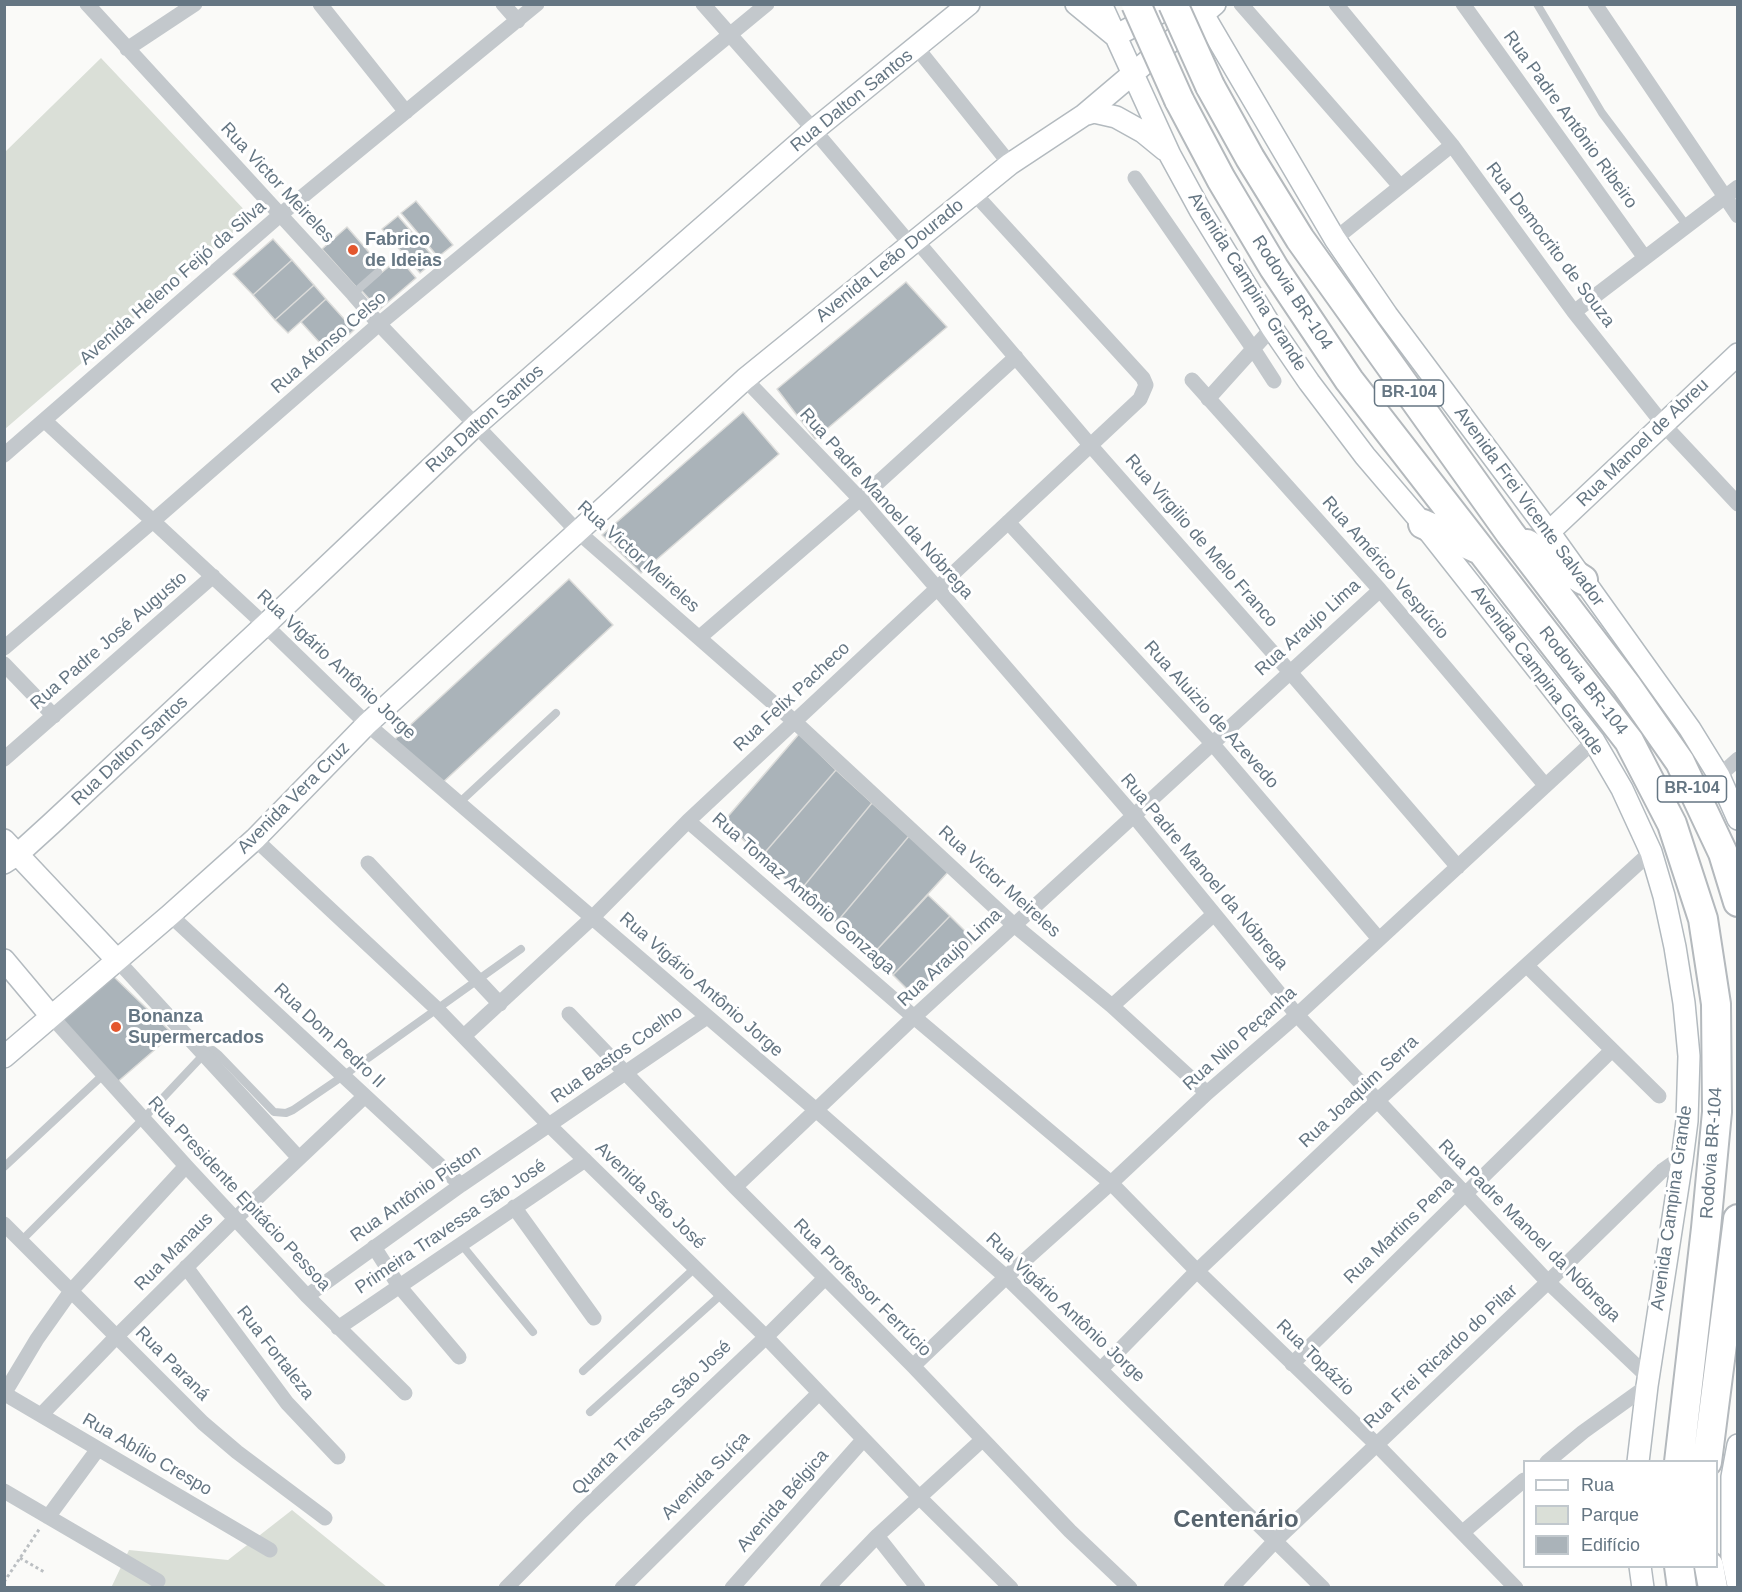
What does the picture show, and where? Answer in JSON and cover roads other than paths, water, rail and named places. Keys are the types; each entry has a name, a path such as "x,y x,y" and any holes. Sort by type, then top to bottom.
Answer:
{"highway":[{"name":"Rodovia BR-104","path":"1136,4 1179,100 1221,178 1274,268 1349,380 1629,741 1671,824 1703,919 1716,1004 1717,1112 1679,1460"},
{"name":"Rodovia BR-104","path":"1174,4 1210,86 1250,158 1300,239 1510,533 1627,686 1680,762 1723,853 1737,902"},
{"path":"1423,524 1480,549"},
{"path":"1510,533 1583,580"},
{"name":"Rodovia BR-104","path":"1707,1460 1737,1219"},
{"path":"1713,1587 1726,1559"}],"main road":[{"name":"Rua Dalton Santos","path":"9,852 265,625 475,426 814,130 969,4"},
{"path":"1076,4 1115,36 1174,4"},
{"name":"Avenida Campina Grande","path":"1101,4 1170,155 1200,210 1272,328 1308,382 1365,456 1423,524 1594,741 1622,789 1651,852 1664,896 1675,947 1689,1056 1687,1121 1647,1382 1638,1460"},
{"name":"Avenida Leão Dourado","path":"577,531 745,379 1010,164 1084,115 1205,8"},
{"name":"Avenida Frei Vicente Salvador","path":"1205,8 1335,239 1387,315 1549,532 1690,729 1719,776 1737,819"},
{"path":"1084,115 1101,113 1128,122 1154,140 1170,155"},
{"name":"Rua Manoel de Abreu","path":"1549,532 1737,354"},
{"name":"Avenida Vera Cruz","path":"4,1057 255,839 367,724 577,531"},
{"path":"9,852 117,960"},
{"path":"4,960 51,1016"},
{"path":"1737,1445 1732,1477 1726,1559 1737,1585"},
{"path":"1640,1568 1643,1587"}],"street":[{"name":"Rua Victor Meireles","path":"87,4 379,324 577,531 795,722 1014,925 1112,1006 1208,1093"},
{"path":"127,49 195,4"},
{"path":"320,4 406,112"},
{"path":"503,4 518,21"},
{"name":"Avenida Heleno Feijó da Silva","path":"4,455 280,215 537,4"},
{"name":"Rua Virgilio de Melo Franco","path":"702,4 1016,357 1458,867"},
{"name":"Rua Afonso Celso","path":"4,648 379,324 767,4"},
{"path":"1241,4 1400,185"},
{"name":"Rua Democrito de Souza","path":"1336,4 1452,145 1574,312 1663,424 1737,504"},
{"name":"Rua Padre Antônio Ribeiro","path":"1463,4 1646,258"},
{"path":"1595,4 1737,216"},
{"path":"917,48 1010,164"},
{"path":"1335,239 1452,145"},
{"path":"1135,178 1274,381"},
{"path":"1574,312 1737,187"},
{"name":"Rua Felix Pacheco","path":"464,1036 592,918 688,821 1140,399 1146,385 1143,378 974,193"},
{"path":"1208,399 1272,328"},
{"path":"699,637 860,499 1016,357"},
{"name":"Rua Padre Manoel da Nóbrega","path":"745,379 860,499 1134,816 1297,1015 1464,1194 1647,1382"},
{"name":"Rua Américo Vespúcio","path":"1192,380 1380,590 1545,785"},
{"name":"Rua Vigário Antônio Jorge","path":"45,421 213,576 367,724 816,1110 1006,1277 1323,1587"},
{"name":"Rua Aluizio de Azevedo","path":"1008,522 1211,742 1378,939"},
{"name":"Rua Padre José Augusto","path":"4,759 213,576"},
{"name":"Rua Araujo Lima","path":"735,1187 914,1017 1134,816 1211,742 1380,590"},
{"path":"4,664 54,716"},
{"name":"Rua Nilo Peçanha","path":"913,1366 1006,1277 1297,1015 1594,741"},
{"path":"1719,776 1737,759"},
{"name":"Rua Tomaz Antônio Gonzaga","path":"688,821 914,1017 1111,1183"},
{"name":"Avenida São José","path":"255,839 437,1009 550,1126 723,1293 863,1440 1011,1587"},
{"name":"Rua Joaquim Serra","path":"1101,1369 1197,1271 1377,1101 1651,852"},
{"path":"368,863 500,1004"},
{"name":"Rua Dom Pedro II","path":"170,915 461,1185"},
{"path":"1112,1006 1213,915"},
{"path":"117,960 298,1157"},
{"path":"1527,966 1659,1096"},
{"name":"Rua Professor Ferrúcio","path":"569,1014 735,1187 913,1366 1070,1532 1130,1587"},
{"name":"Rua Presidente Epitácio Pessoa","path":"51,1016 307,1296 405,1393"},
{"name":"Rua Bastos Coelho","path":"550,1126 707,1017"},
{"name":"Rua Martins Pena","path":"1292,1364 1611,1051"},
{"name":"Rua Manaus","path":"41,1415 236,1218 365,1096"},
{"name":"Rua Antônio Piston","path":"307,1296 461,1185 550,1126"},
{"name":"Primeira Travessa São José","path":"338,1328 585,1160"},
{"name":"Rua Frei Ricardo do Pilar","path":"1231,1587 1275,1540 1662,1171 1682,1160"},
{"path":"5,1394 37,1339 71,1291 186,1166"},
{"name":"Rua Topázio","path":"1111,1183 1197,1271 1376,1444 1516,1587"},
{"path":"514,1207 594,1318"},
{"name":"Rua Paraná","path":"4,1224 203,1423 237,1452 325,1518"},
{"path":"374,1247 399,1286 459,1357"},
{"name":"Rua Fortaleza","path":"186,1268 287,1403 338,1457"},
{"name":"Quarta Travessa São José","path":"506,1587 825,1278"},
{"path":"1548,1460 1647,1382"},
{"name":"Avenida Suíça","path":"622,1587 819,1393"},
{"name":"Rua Abílio Crespo","path":"5,1394 270,1550"},
{"name":"Avenida Bélgica","path":"732,1587 863,1440"},
{"path":"826,1587 877,1536 982,1440"},
{"path":"48,1516 98,1449"},
{"path":"1463,1532 1523,1481"},
{"path":"4,1491 158,1581"},
{"path":"877,1536 918,1587"}],"lane":[{"path":"1537,4 1602,113 1687,226"},
{"path":"353,294 378,272"},
{"path":"459,803 556,712"},
{"path":"21,1241 143,1119 207,1051 213,1050 218,1054 274,1112 293,1110 521,949"},
{"path":"4,1167 103,1075"},
{"path":"461,1244 533,1332"},
{"path":"583,1371 696,1267"},
{"path":"590,1412 723,1293"}],"place":[{"name":"Fabrico de Ideias","path":"353,250"},
{"name":"Bonanza Supermercados","path":"116,1027"}],"district":[{"name":"Centenário","path":"1236,1520"}]}
